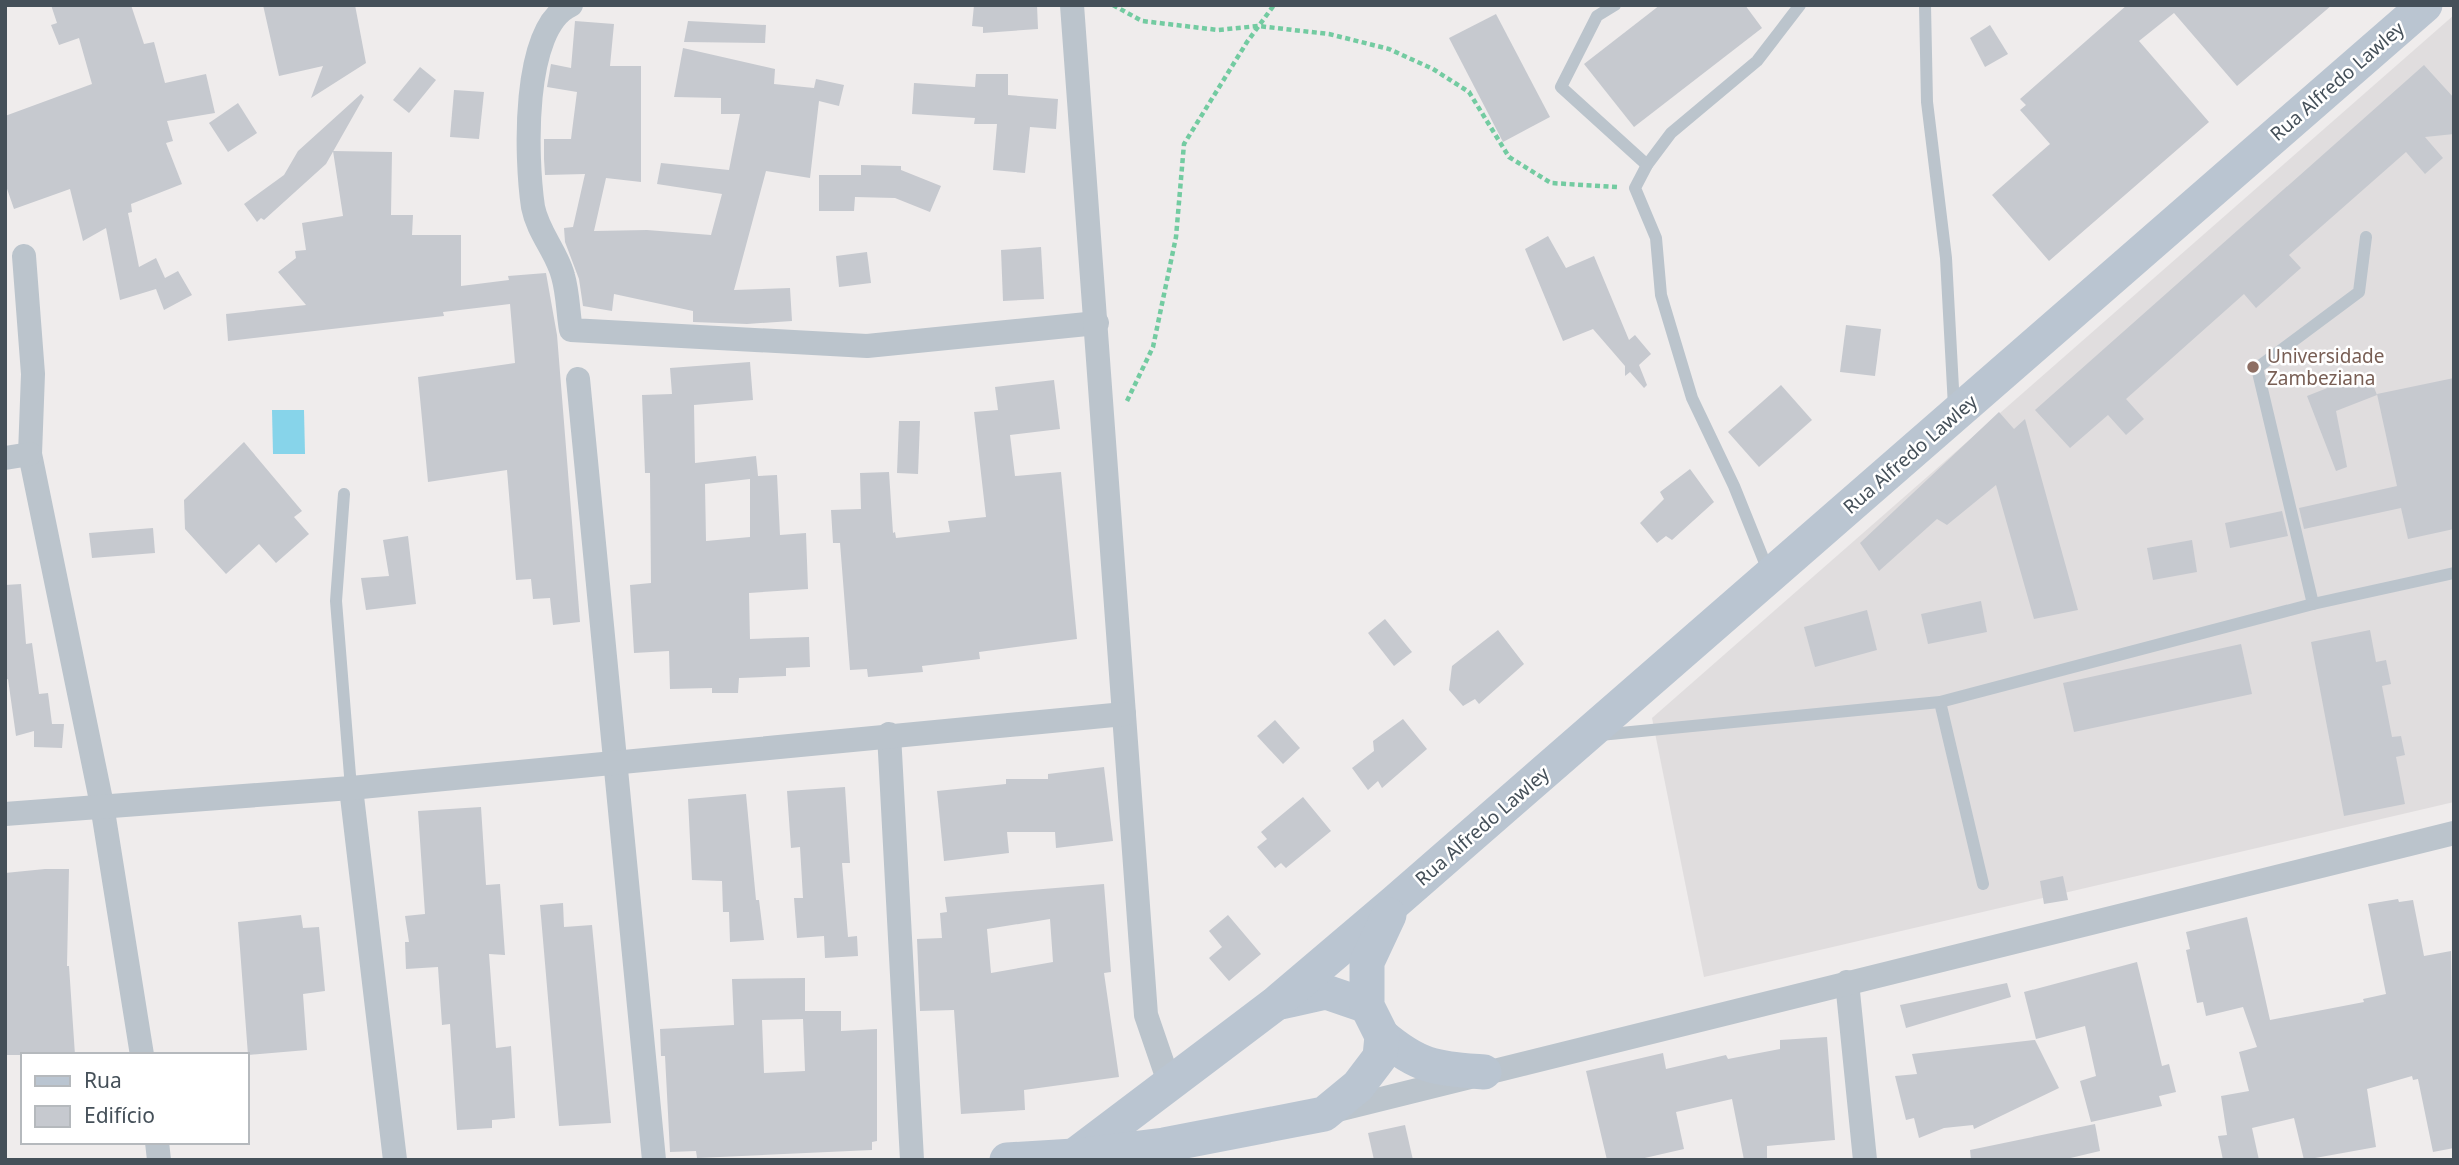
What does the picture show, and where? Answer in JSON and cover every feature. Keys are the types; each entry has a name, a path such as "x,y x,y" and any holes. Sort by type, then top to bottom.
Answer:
{"main road":[{"name":"Rua Alfredo Lawley","path":"1073,1156 1275,1004 1395,902 2425,5"},
{"name":"Rua Alfredo Lawley","path":"1382,1037 1367,1006 1367,962 1395,902"},
{"path":"1275,1004 1326,992 1367,1006"},
{"path":"1007,1160 1164,1152 1324,1114 1375,1066 1380,1057 1382,1037 1418,1062 1436,1068 1484,1072"},
{"path":"1164,1152 1156,1129 1170,1084"}],"street":[{"path":"571,5 557,11 544,34 527,112 534,209 546,244 563,275 571,330 867,346 1097,323"},
{"path":"1072,5 1146,1015 1170,1084"},
{"path":"24,257 33,374 30,454 102,805 142,1053"},
{"path":"578,379 654,1160"},
{"path":"5,458 30,454"},
{"path":"5,814 351,788 889,734 1124,714"},
{"path":"889,734 912,1160"},
{"path":"351,788 395,1160"},
{"path":"1324,1114 1484,1072 2454,833"},
{"path":"1847,982 1865,1160"}],"lane":[{"path":"1615,5 1597,16 1562,87 1647,165"},
{"path":"1771,576 1734,486 1692,398 1661,295 1656,238 1635,188 1647,165 1671,133 1757,61 1800,5"},
{"path":"1925,5 1927,102 1946,258 1955,414"},
{"path":"2314,604 2257,368 2359,292 2366,237"},
{"path":"344,494 336,601 351,788"},
{"path":"1586,737 1940,702 2314,604 2454,573"},
{"path":"1940,702 1983,884"}],"path":[{"path":"1113,5 1142,21 1218,30 1258,26 1329,34 1389,49 1433,69 1469,92 1509,158 1551,183 1635,188"},
{"path":"1105,445 1153,346 1175,237 1184,144 1274,5"}],"shaded area":[{"name":"Universidade Zambeziana","path":"2454,15 2454,802 1704,977 1652,718"}],"water":[{"path":"272,410 304,410 305,454 273,454"}],"building":[{"path":"51,5 131,5 144,44 154,42 165,83 206,74 215,113 167,121 173,141 166,143 182,184 131,204 132,212 128,213 139,267 156,258 165,278 178,271 192,295 164,310 156,289 120,300 106,228 83,241 70,189 14,209 5,183 5,116 92,84 79,38 59,45 51,25 57,23"},
{"path":"263,5 355,5 366,63 311,98 323,66 279,76"},
{"path":"974,5 1037,5 1038,29 983,33 983,27 972,26"},
{"path":"1660,5 1745,5 1762,28 1634,127 1584,64"},
{"path":"2127,5 2332,5 2237,86 2174,13 2139,41 2209,122 2049,261 1992,195 2050,144 2020,110 2026,105 2020,99"},
{"path":"1496,14 1550,117 1503,142 1449,38"},
{"path":"575,21 614,24 610,66 641,66 641,182 606,178 594,231 647,230 711,235 722,194 657,184 661,163 729,170 740,114 721,114 721,98 674,97 683,48 775,69 774,84 814,88 816,79 844,85 839,106 819,101 810,178 766,171 734,290 790,288 792,321 747,324 693,322 693,311 614,294 612,311 583,306 579,279 565,242 564,228 573,227 585,174 545,175 544,159 544,139 571,139 577,92 547,87 551,64 571,68"},
{"path":"688,21 766,25 765,43 684,42"},
{"path":"1990,25 2008,54 1985,67 1970,38"},
{"path":"2424,65 2454,98 2454,134 2425,137 2443,158 2425,174 2406,152 2289,255 2301,268 2256,308 2244,294 2126,399 2144,419 2126,435 2108,415 2070,448 2035,410"},
{"path":"420,67 436,80 409,113 393,100"},
{"path":"976,74 1008,74 1008,95 1058,99 1056,129 1030,127 1025,173 993,170 997,124 974,124 975,118 912,114 914,83 975,87"},
{"path":"454,90 484,92 479,139 450,137"},
{"path":"361,94 364,97 326,164 264,220 261,218 257,222 244,204 284,175 298,151"},
{"path":"238,103 257,133 228,152 209,123"},
{"path":"333,151 392,152 391,215 413,215 412,235 461,235 461,286 509,280 508,276 546,273 557,335 580,622 553,625 550,598 533,599 531,579 516,580 507,470 428,482 418,377 515,363 510,304 443,312 444,316 228,341 226,314 306,305 278,272 296,258 295,251 306,250 302,223 343,216"},
{"path":"861,165 901,166 901,170 941,186 930,212 895,198 855,197 854,211 819,211 819,175 861,175"},
{"path":"1548,236 1566,268 1594,256 1629,340 1635,335 1651,354 1639,365 1647,385 1644,388 1630,372 1625,376 1625,366 1593,329 1563,341 1525,249"},
{"path":"1041,247 1044,299 1003,301 1001,250"},
{"path":"867,252 871,283 839,287 836,256"},
{"path":"1846,325 1881,329 1875,376 1840,372"},
{"path":"750,362 753,400 694,405 695,463 756,456 758,476 777,475 780,535 806,533 808,589 749,593 750,639 809,637 810,667 786,668 786,676 739,678 738,693 712,693 712,688 670,689 669,651 634,653 630,585 651,583 650,473 645,473 642,395 672,394 670,368","holes":["750,479 750,537 706,541 705,484"]},
{"path":"2368,372 2377,395 2336,411 2347,467 2336,471 2307,396"},
{"path":"2454,378 2454,529 2408,539 2401,508 2304,529 2299,508 2397,486 2377,394"},
{"path":"1054,380 1060,429 1010,435 1015,476 1061,472 1077,639 979,652 980,659 922,666 923,672 868,677 867,669 850,670 840,543 833,543 831,510 861,509 860,473 889,472 893,533 895,532 896,538 950,532 948,521 986,517 974,412 998,410 995,387"},
{"path":"1781,385 1812,420 1759,467 1728,432"},
{"path":"1999,412 2014,429 2025,419 2078,610 2034,619 1996,485 1947,525 1937,519 1879,571 1860,543"},
{"path":"899,421 920,421 918,474 897,473"},
{"path":"244,442 302,511 294,517 309,534 276,563 259,544 226,574 185,529 184,500"},
{"path":"1690,469 1714,502 1672,540 1666,536 1657,543 1640,523 1664,499 1660,492"},
{"path":"2282,511 2288,536 2230,548 2225,523"},
{"path":"153,528 155,553 92,558 89,533"},
{"path":"408,536 416,604 366,610 361,578 389,576 383,540"},
{"path":"2192,540 2197,572 2153,580 2147,548"},
{"path":"21,584 26,644 32,643 39,694 48,693 52,724 64,724 62,748 34,747 34,731 16,736 8,679 5,680 5,585"},
{"path":"1981,601 1987,632 1928,644 1921,614"},
{"path":"1867,610 1877,650 1815,667 1804,627"},
{"path":"1385,619 1412,652 1394,666 1368,633"},
{"path":"1498,630 1524,664 1479,704 1475,699 1463,706 1449,690 1452,666"},
{"path":"2370,630 2376,662 2386,660 2391,684 2382,686 2392,737 2401,736 2405,755 2396,757 2405,804 2344,816 2311,642"},
{"path":"2241,644 2252,694 2074,732 2063,683"},
{"path":"1403,719 1427,749 1382,788 1378,781 1368,790 1352,768 1374,751 1373,741"},
{"path":"1275,720 1300,748 1283,764 1257,736"},
{"path":"1104,767 1113,841 1056,848 1055,832 1007,832 1009,853 944,861 937,791 1006,784 1006,779 1048,779 1048,774"},
{"path":"845,787 850,863 842,863 848,937 857,936 858,956 825,958 824,936 797,938 794,898 803,898 800,847 791,848 787,791"},
{"path":"746,794 756,900 759,900 764,940 730,942 729,912 723,912 722,881 692,880 688,799"},
{"path":"1303,797 1331,831 1286,868 1281,863 1275,868 1257,847 1267,839 1261,832"},
{"path":"481,807 486,885 500,884 505,955 489,954 496,1048 511,1046 515,1118 492,1120 492,1128 457,1130 450,1024 442,1025 438,967 406,969 405,942 409,942 405,916 425,914 418,811"},
{"path":"69,869 67,966 75,1053 5,1055 5,873"},
{"path":"2063,876 2068,900 2044,904 2040,881"},
{"path":"1104,884 1111,972 1104,973 1119,1077 1024,1090 1025,1110 961,1114 954,1010 920,1011 917,939 942,938 940,913 947,912 945,897","holes":["1050,919 1053,962 991,973 987,929"]},
{"path":"2398,899 2399,902 2413,900 2424,956 2451,951 2454,1148 2433,1152 2418,1079 2413,1080 2412,1076 2367,1089 2376,1147 2304,1160 2294,1118 2252,1128 2259,1160 2223,1160 2218,1136 2227,1135 2221,1096 2249,1091 2239,1052 2257,1047 2243,1007 2206,1016 2203,1002 2197,1003 2186,950 2190,949 2186,932 2247,917 2270,1020 2364,1002 2363,999 2386,994 2368,904"},
{"path":"563,903 564,927 592,925 611,1123 559,1126 540,905"},
{"path":"301,915 303,928 319,927 325,991 303,994 307,1050 248,1055 238,922"},
{"path":"1228,915 1261,954 1229,981 1209,958 1222,947 1209,931"},
{"path":"2137,962 2162,1066 2169,1064 2176,1092 2159,1096 2162,1106 2091,1122 2080,1081 2096,1076 2085,1026 2036,1039 2024,992"},
{"path":"805,978 805,1011 841,1011 841,1031 877,1029 877,1141 872,1142 872,1150 697,1158 696,1151 670,1152 665,1056 661,1056 660,1029 734,1025 732,979","holes":["803,1019 805,1071 764,1073 762,1020"]},
{"path":"2007,983 2011,997 1906,1028 1900,1005"},
{"path":"1827,1037 1835,1140 1767,1146 1767,1160 1744,1160 1732,1099 1676,1112 1684,1149 1636,1160 1607,1160 1586,1071 1663,1053 1666,1069 1726,1055 1728,1059 1780,1049 1780,1040"},
{"path":"2035,1040 2059,1088 1974,1129 1973,1125 1944,1128 1919,1138 1914,1118 1906,1120 1895,1076 1917,1074 1912,1054"},
{"path":"2095,1124 2100,1151 2062,1160 1971,1160 1970,1150"},
{"path":"1405,1125 1413,1160 1374,1160 1368,1133"}],"place":[{"name":"Universidade Zambeziana","path":"2253,367"}]}
